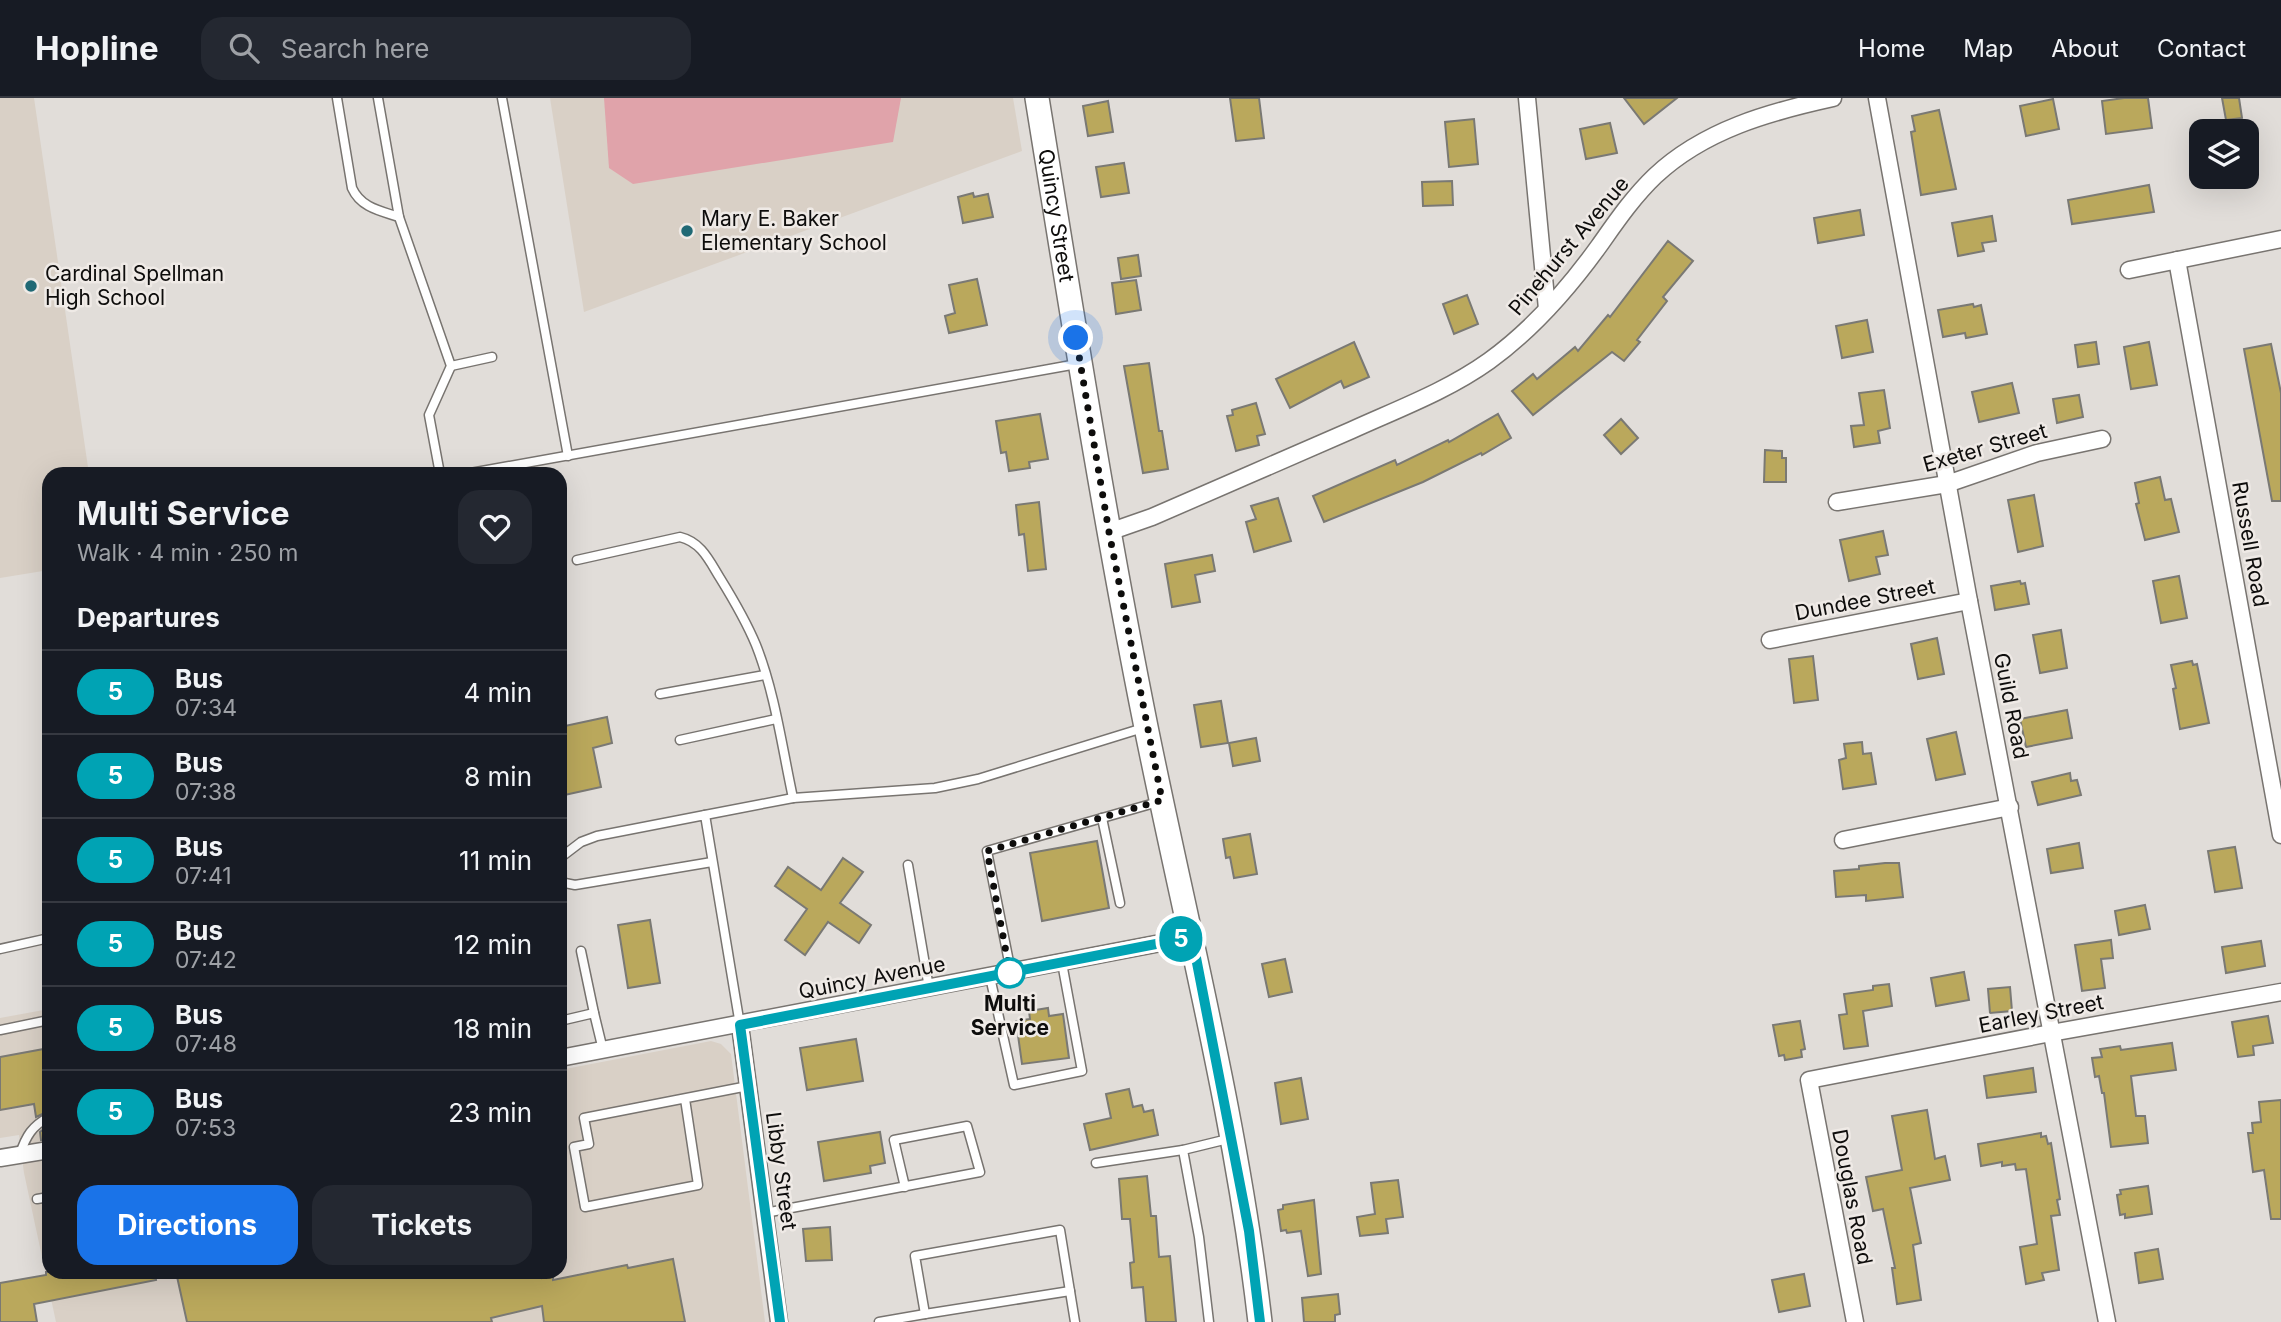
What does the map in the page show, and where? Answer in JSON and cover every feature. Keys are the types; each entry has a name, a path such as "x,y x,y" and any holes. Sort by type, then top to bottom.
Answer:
{"main road":[{"name":"Quincy Street","path":"1037,98 1109,532 1249,1231 1260,1322"}],"street":[{"path":"1527,98 1547,309"},
{"name":"Pinehurst Avenue","path":"1109,532 1152,517 1443,388 1506,349 1547,309 1655,176 1681,156 1709,138 1743,123 1772,112 1833,98"},
{"name":"Guild Road","path":"1877,98 1947,484 2107,1322"},
{"path":"2129,270 2281,239"},
{"name":"Russell Road","path":"2177,260 2281,835"},
{"name":"Exeter Street","path":"1837,502 1947,484 2038,453 2102,439"},
{"name":"Dundee Street","path":"1770,640 1969,601"},
{"path":"1843,840 2010,807"},
{"name":"Quincy Avenue","path":"567,1057 1192,937"},
{"name":"Earley Street","path":"1809,1080 2281,992"},
{"name":"Libby Street","path":"740,1025 779,1322"},
{"name":"Douglas Road","path":"1809,1080 1855,1322"},
{"path":"0,1158 42,1151"}],"lane":[{"path":"337,98 352,188 356,197 369,208 399,217"},
{"path":"377,98 399,217 451,366 429,415 439,467"},
{"path":"502,98 568,456"},
{"path":"451,366 492,356"},
{"path":"505,467 1080,363"},
{"path":"577,560 680,537 692,540 704,552 737,606 756,646 776,719 793,798"},
{"path":"660,694 765,675"},
{"path":"680,740 776,719"},
{"path":"567,853 581,842 597,836 793,798 935,788 978,779 1146,727"},
{"path":"1011,972 987,851 1162,800"},
{"path":"705,815 740,1025"},
{"path":"1102,818 1120,903"},
{"path":"567,883 575,885 712,862"},
{"path":"908,865 929,988"},
{"path":"0,950 42,940"},
{"path":"581,951 603,1050"},
{"path":"989,977 1014,1085 1082,1071 1062,962"},
{"path":"567,1019 594,1013"},
{"path":"0,1030 42,1021"},
{"path":"685,1099 698,1185 585,1207 573,1147 589,1144 584,1118 748,1086"},
{"path":"20,1155 26,1136 42,1120"},
{"path":"765,1213 905,1187 980,1172 968,1126 894,1140 905,1187"},
{"path":"1096,1163 1183,1150 1231,1138"},
{"path":"1183,1150 1199,1237 1209,1322"},
{"path":"37,1199 42,1198"},
{"path":"925,1314 915,1256 1060,1230 1075,1322"},
{"path":"880,1322 1070,1291"}],"shaded area":[{"name":"Cardinal Spellman High School","path":"0,98 34,98 88,467 42,467 42,571 0,578"},
{"name":"Mary E. Baker Elementary School","path":"550,98 1013,98 1022,151 584,312"},
{"path":"604,98 901,98 893,142 633,184 609,168"},
{"path":"42,1010 42,1257 24,1173 19,1135 0,1138 0,1018"},
{"path":"711,1041 721,1044 731,1054 765,1322 56,1322 47,1279 567,1279 567,1069"}],"building":[{"path":"1230,98 1259,98 1264,138 1236,141"},
{"path":"1624,98 1677,98 1644,124"},
{"path":"2148,98 2152,128 2106,134 2102,101"},
{"path":"2222,98 2239,98 2242,118 2226,119"},
{"path":"2053,99 2059,129 2026,136 2020,106"},
{"path":"1108,101 1113,132 1088,136 1083,106"},
{"path":"1939,110 1956,189 1921,195 1911,132 1915,131 1912,116"},
{"path":"1474,119 1478,164 1449,167 1445,122"},
{"path":"1610,123 1617,153 1586,159 1580,129"},
{"path":"1124,163 1129,193 1101,197 1096,167"},
{"path":"1452,181 1453,205 1423,206 1422,182"},
{"path":"2149,185 2154,212 2072,224 2068,200"},
{"path":"973,193 974,197 988,194 993,217 963,223 958,197"},
{"path":"1860,210 1864,235 1818,243 1814,218"},
{"path":"1992,216 1996,241 1982,243 1984,251 1958,256 1952,223"},
{"path":"1668,241 1693,261 1663,297 1667,301 1637,340 1640,342 1624,361 1612,352 1533,415 1512,391 1533,374 1537,379 1575,347 1578,351 1608,315 1610,317"},
{"path":"1138,255 1141,276 1121,279 1118,258"},
{"path":"977,279 987,325 949,333 945,316 955,313 949,285"},
{"path":"1136,280 1141,310 1116,314 1112,283"},
{"path":"1467,295 1478,324 1454,334 1443,304"},
{"path":"1973,304 1974,307 1981,305 1987,334 1966,338 1965,333 1943,337 1938,310"},
{"path":"1867,320 1873,352 1842,358 1836,326"},
{"path":"1354,342 1369,377 1344,388 1341,381 1290,408 1276,379"},
{"path":"2096,342 2099,364 2078,367 2075,345"},
{"path":"2149,342 2157,385 2131,389 2124,347"},
{"path":"2271,344 2281,393 2281,501 2272,501 2244,349"},
{"path":"1149,363 1159,431 1162,431 1168,469 1143,473 1124,366"},
{"path":"2012,383 2019,413 1979,422 1972,392"},
{"path":"1884,390 1890,428 1878,431 1880,443 1854,447 1851,426 1864,425 1859,393"},
{"path":"2079,395 2083,417 2057,423 2053,399"},
{"path":"1256,403 1265,434 1257,436 1259,445 1236,451 1227,416 1233,415 1232,410"},
{"path":"1040,414 1048,459 1029,462 1030,468 1009,471 1006,452 1001,453 996,421"},
{"path":"1498,414 1511,438 1482,455 1481,453 1423,482 1324,522 1313,496 1395,460 1397,465 1448,440 1449,442"},
{"path":"1621,419 1638,438 1621,454 1604,435"},
{"path":"1765,450 1782,451 1782,458 1786,458 1786,482 1764,482"},
{"path":"2160,477 2165,500 2171,499 2179,532 2145,540 2136,504 2139,503 2135,483"},
{"path":"2034,495 2043,546 2018,552 2008,500"},
{"path":"1278,498 1291,541 1254,552 1246,522 1256,519 1251,506"},
{"path":"1039,502 1046,569 1028,571 1024,534 1019,535 1016,505"},
{"path":"1883,531 1888,555 1876,557 1880,574 1849,581 1840,540"},
{"path":"1212,555 1215,571 1195,575 1200,602 1172,607 1165,564"},
{"path":"2179,576 2187,618 2161,623 2153,581"},
{"path":"2020,581 2021,584 2025,583 2029,604 1995,610 1991,586"},
{"path":"2061,630 2067,668 2040,673 2033,635"},
{"path":"1937,638 1944,674 1918,679 1911,644"},
{"path":"1813,656 1818,700 1794,703 1789,659"},
{"path":"2192,661 2193,665 2197,664 2209,723 2180,729 2171,665"},
{"path":"1221,701 1228,743 1201,747 1194,705"},
{"path":"2067,710 2072,738 2026,747 2020,719"},
{"path":"607,717 612,743 593,748 601,787 567,794 567,726"},
{"path":"1956,732 1965,774 1936,780 1927,739"},
{"path":"1256,738 1260,761 1233,766 1229,743"},
{"path":"1862,742 1863,754 1871,753 1876,784 1843,789 1839,760 1846,758 1844,744"},
{"path":"2070,773 2071,781 2077,780 2081,795 2038,805 2032,782"},
{"path":"1250,834 1257,874 1234,878 1230,857 1226,858 1223,839"},
{"path":"1097,841 1109,908 1042,921 1030,853"},
{"path":"2079,843 2083,868 2051,873 2047,849"},
{"path":"2235,847 2242,888 2215,892 2208,851"},
{"path":"843,858 863,872 840,903 871,925 859,943 828,922 805,955 785,940 807,909 775,886 788,867 821,890"},
{"path":"1899,863 1903,897 1866,901 1866,895 1836,897 1834,871"},
{"path":"2145,905 2150,929 2119,935 2115,911"},
{"path":"650,920 660,983 628,988 618,925"},
{"path":"2111,940 2113,958 2101,959 2105,988 2082,991 2075,945"},
{"path":"2261,941 2265,966 2226,973 2222,947"},
{"path":"1285,959 1292,992 1269,997 1262,964"},
{"path":"1964,972 1969,1000 1936,1006 1931,978"},
{"path":"1889,984 1892,1006 1863,1011 1868,1046 1844,1049 1839,1015 1847,1014 1844,994 1873,990 1873,986"},
{"path":"2010,987 2012,1011 1990,1013 1988,989"},
{"path":"1048,1008 1049,1016 1063,1014 1069,1058 1022,1064 1016,1021 1030,1019 1029,1011"},
{"path":"2268,1016 2273,1043 2253,1046 2254,1055 2238,1057 2232,1022"},
{"path":"1800,1021 1805,1049 1801,1050 1802,1057 1785,1060 1784,1055 1779,1056 1773,1025"},
{"path":"856,1039 863,1081 807,1090 800,1048"},
{"path":"2172,1043 2176,1070 2131,1076 2136,1116 2145,1116 2148,1143 2111,1147 2104,1093 2099,1076 2095,1077 2092,1058 2102,1057 2100,1049 2120,1046 2121,1050"},
{"path":"42,1049 42,1114 36,1117 34,1104 0,1110 0,1057"},
{"path":"2033,1068 2036,1092 1987,1098 1984,1076"},
{"path":"1301,1078 1308,1119 1281,1124 1275,1083"},
{"path":"1129,1089 1133,1107 1142,1105 1144,1112 1153,1110 1158,1135 1090,1150 1084,1124 1111,1118 1106,1094"},
{"path":"2281,1100 2281,1219 2271,1219 2264,1170 2253,1172 2248,1133 2253,1133 2252,1123 2261,1122 2259,1102"},
{"path":"1927,1110 1935,1159 1945,1156 1950,1180 1910,1188 1921,1243 1913,1245 1921,1300 1897,1304 1892,1268 1895,1268 1883,1209 1873,1211 1866,1177 1902,1170 1892,1116"},
{"path":"880,1132 885,1163 870,1166 871,1173 824,1181 818,1142"},
{"path":"2041,1133 2041,1137 2046,1136 2048,1144 2051,1143 2060,1199 2057,1200 2060,1215 2051,1216 2059,1270 2042,1273 2044,1280 2026,1284 2020,1247 2037,1244 2026,1169 2016,1170 2015,1164 2002,1166 2002,1162 1981,1166 1978,1144"},
{"path":"1147,1176 1151,1216 1156,1216 1159,1257 1170,1256 1176,1322 1146,1322 1143,1287 1132,1288 1130,1263 1134,1262 1130,1219 1122,1219 1119,1179"},
{"path":"1398,1180 1403,1217 1386,1219 1388,1233 1360,1236 1357,1217 1375,1214 1371,1183"},
{"path":"2148,1186 2152,1214 2125,1218 2125,1214 2120,1215 2117,1195 2121,1194 2120,1190"},
{"path":"1314,1200 1321,1274 1308,1276 1301,1231 1281,1231 1278,1210 1283,1209 1283,1205"},
{"path":"830,1227 832,1260 806,1261 803,1229"},
{"path":"2158,1249 2163,1279 2139,1283 2135,1253"},
{"path":"673,1259 685,1322 544,1322 542,1306 491,1318 492,1322 187,1322 178,1279 553,1280 627,1265 628,1268"},
{"path":"1804,1274 1810,1306 1779,1312 1772,1280"},
{"path":"42,1276 42,1279 156,1280 34,1304 37,1322 0,1322 0,1283"},
{"path":"1338,1294 1340,1314 1335,1315 1335,1322 1304,1322 1302,1298"}],"bus line":[{"name":"5","path":"780,1322 740,1025 1192,937 1249,1231 1260,1322"}],"place":[{"name":"Mary E. Baker Elementary School","path":"687,231"},
{"name":"Cardinal Spellman High School","path":"31,286"},
{"name":"Multi Service","path":"1010,973"}],"route":[{"path":"1010,973 987,851 1162,800 1109,532 1076,338"}]}
